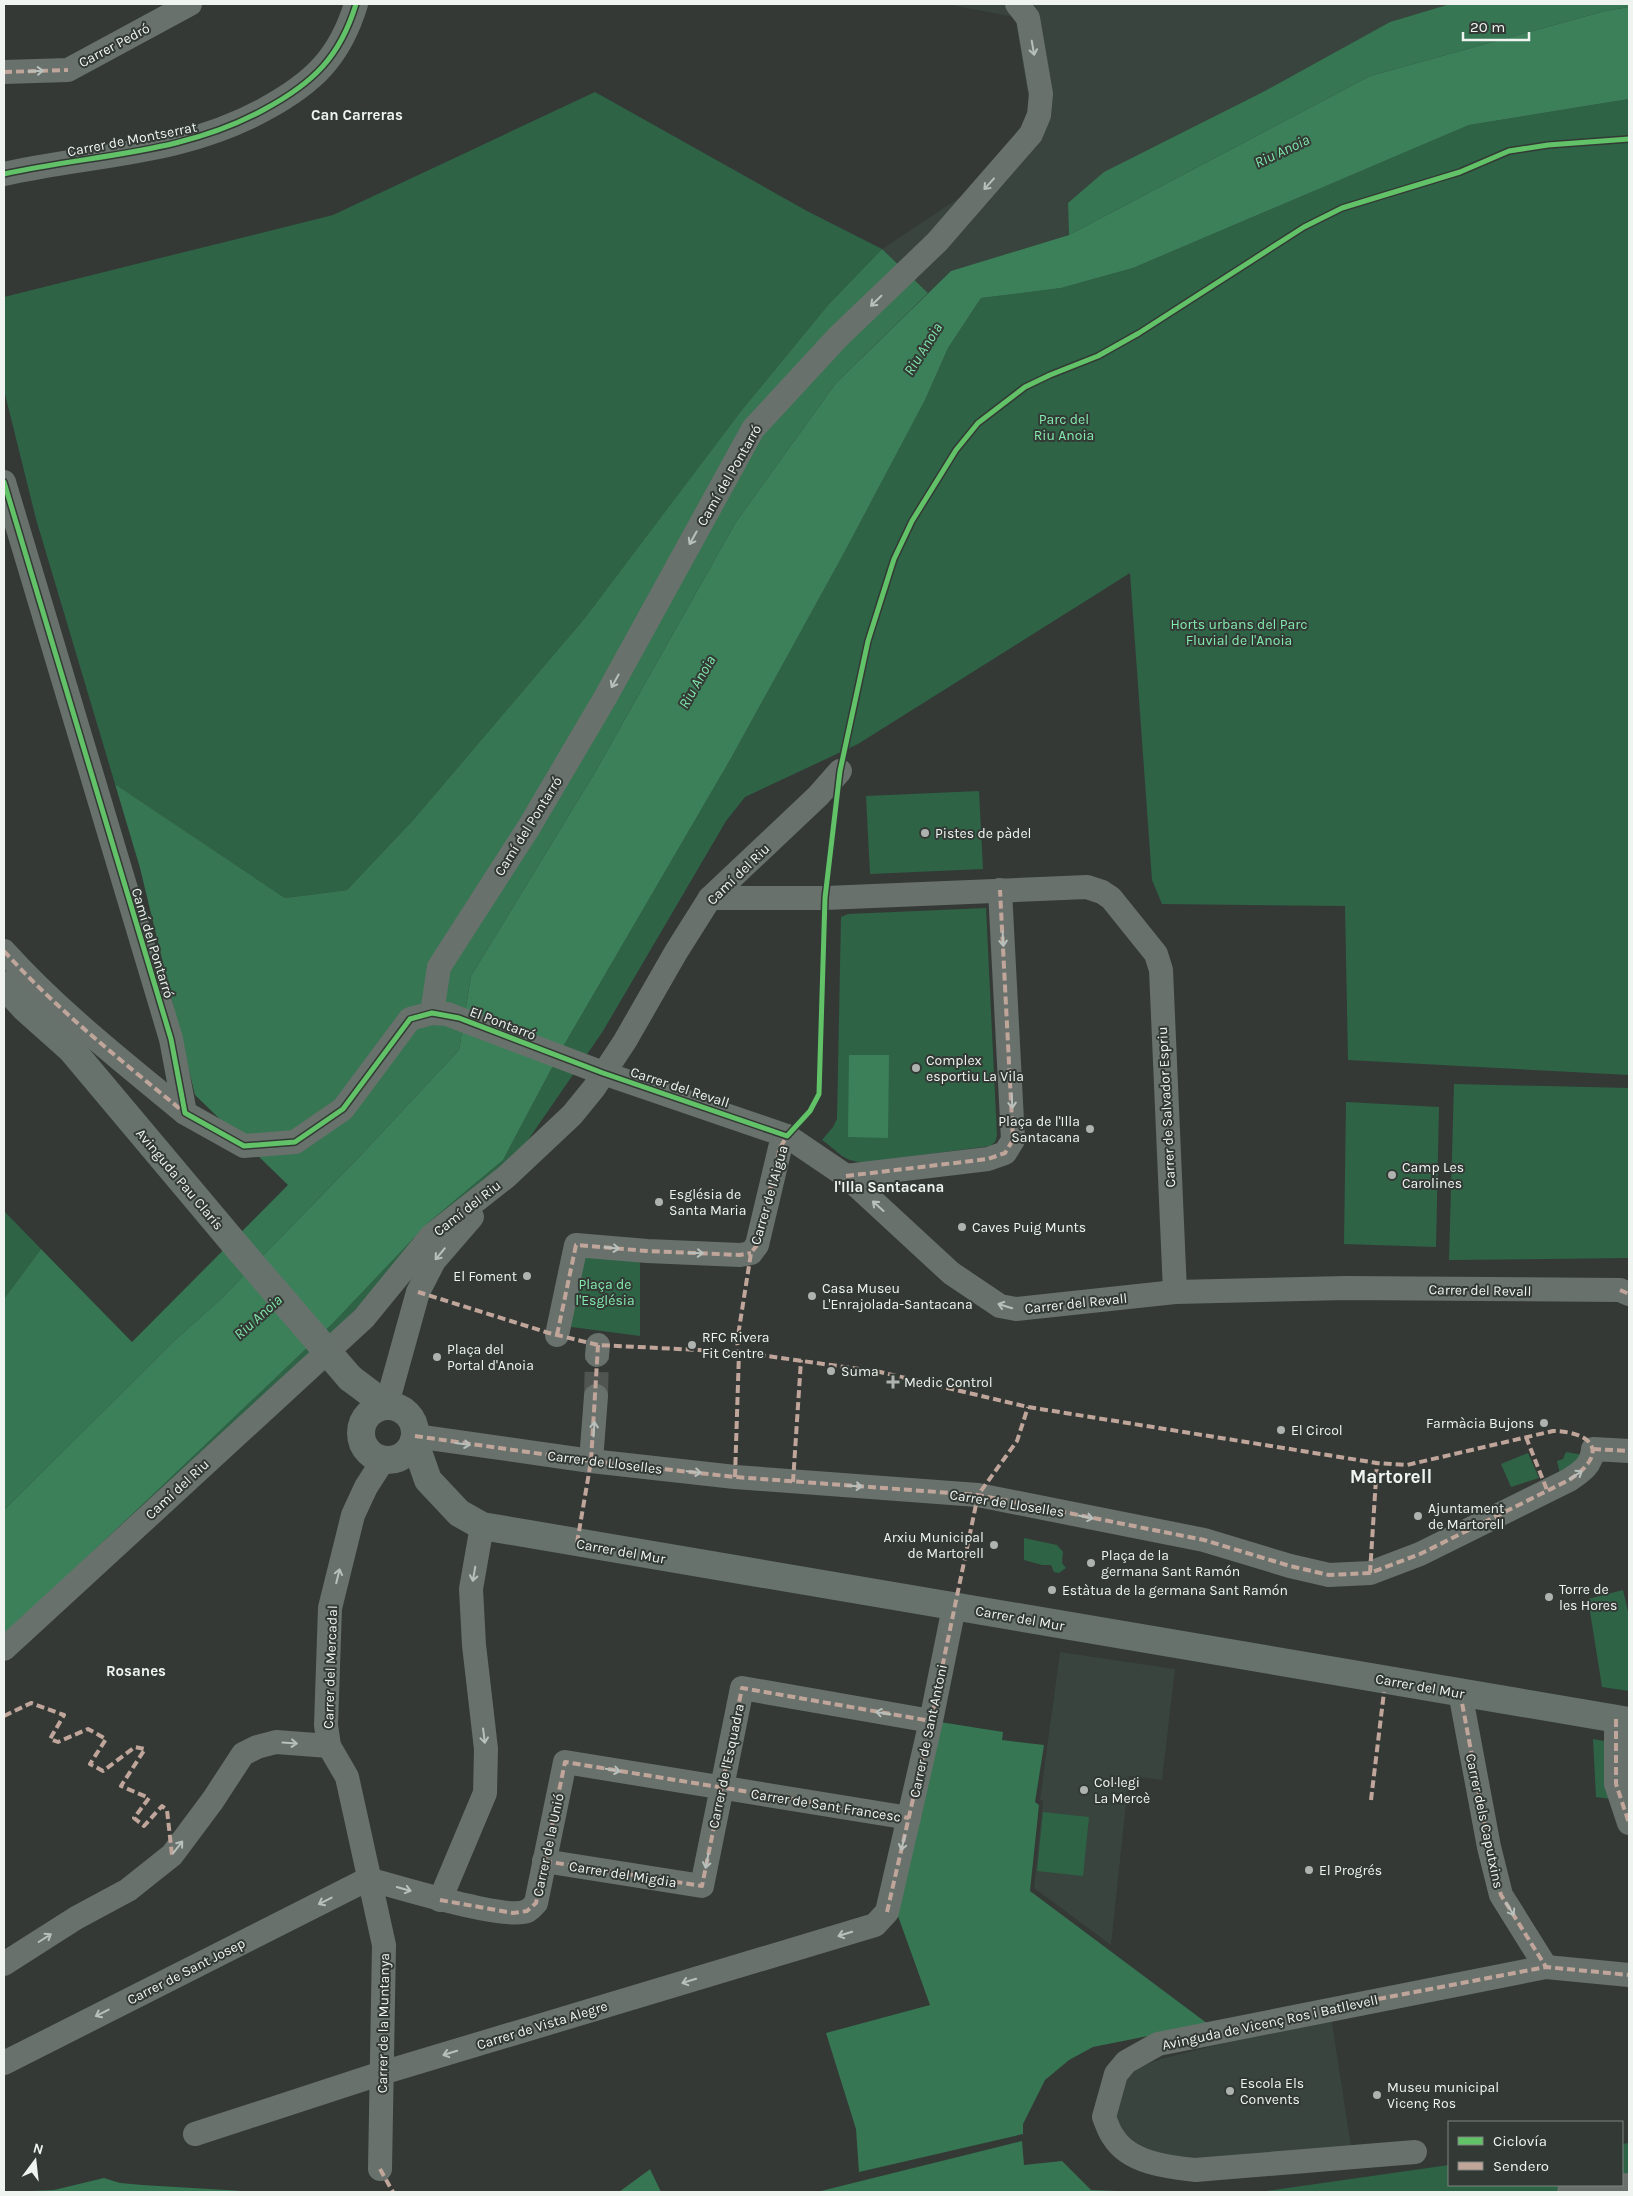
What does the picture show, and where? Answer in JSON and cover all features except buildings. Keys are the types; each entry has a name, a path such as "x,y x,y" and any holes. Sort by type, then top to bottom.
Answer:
{"highway":[{"path":"1571,2192 1629,2187"}],"main road":[{"name":"Avinguda Pau Clarís","path":"4,985 71,1049 238,1249 350,1378 380,1409"},
{"path":"380,1409 404,1412 409,1418 413,1424 414,1438 428,1480 388,1460 373,1456 364,1446 360,1434 380,1409"},
{"path":"388,1460 402,1457 407,1452 414,1438"},
{"name":"Carrer del Mur","path":"428,1480 459,1513 482,1526 1622,1720"}],"street":[{"name":"Carrer Pedró","path":"4,72 68,70 190,4"},
{"name":"Carrer de Montserrat","path":"4,174 173,145 212,134 252,117 288,97 309,82 330,60 344,39 356,4"},
{"name":"Camí del Pontarró","path":"432,1013 439,966 529,827 600,707 753,429 838,337 937,242 1021,148 1031,134 1039,115 1041,94 1028,18 1017,4"},
{"name":"Camí del Pontarró","path":"4,482 171,1039 185,1113"},
{"name":"Camí del Riu","path":"4,1649 364,1318 431,1236 506,1177 572,1115 638,1021 676,952 710,898 818,796 840,771"},
{"name":"Carrer de Salvador Espriu","path":"710,898 825,898 1086,887 1102,892 1111,898 1156,954 1161,970 1175,1292"},
{"path":"846,1176 988,1158 1005,1153 1012,1140 1000,890"},
{"path":"4,951 26,976 79,1026 185,1113 244,1146 294,1142 343,1109 410,1019 432,1013"},
{"name":"El Pontarró","path":"432,1013 459,1018 565,1059"},
{"name":"Carrer del Revall","path":"565,1059 787,1136 846,1176 952,1273 1000,1306 1016,1309 1175,1292 1346,1288 1626,1291"},
{"name":"Carrer de l'Aigua","path":"557,1335 576,1245 647,1251 740,1255 751,1253 757,1245 780,1148 787,1136"},
{"path":"380,1409 390,1393 418,1292 434,1261 506,1177"},
{"path":"591,1462 596,1396"},
{"name":"Carrer de Lloselles","path":"414,1438 591,1462 784,1481 978,1496 1204,1540 1290,1566 1329,1575 1370,1574 1420,1554 1569,1480 1585,1468 1593,1449 1629,1451"},
{"name":"Carrer del Mercadal","path":"368,1879 347,1778 329,1746 326,1725 330,1608 353,1515 366,1487 388,1460"},
{"path":"440,1900 485,1793 486,1749 474,1646 471,1589 482,1526"},
{"name":"Carrer de Sant Antoni","path":"887,1912 910,1818 954,1607"},
{"name":"Carrer de l'Esquadra","path":"702,1886 742,1688 931,1721"},
{"name":"Carrer dels Caputxins","path":"1460,1692 1489,1847 1501,1895 1546,1967"},
{"path":"1622,1720 1616,1784 1629,1824"},
{"path":"4,1964 76,1918 128,1890 172,1855 213,1800 243,1754 257,1747 276,1742 329,1746"},
{"name":"Carrer de la Unió","path":"368,1879 440,1900 514,1913 527,1911 536,1903 565,1762"},
{"name":"Carrer de Sant Francesc","path":"565,1762 910,1818"},
{"name":"Carrer del Migdia","path":"544,1861 702,1886"},
{"name":"Carrer de Sant Josep","path":"4,2063 368,1879"},
{"name":"Carrer de la Muntanya","path":"368,1879 384,1945 380,2169"},
{"name":"Carrer de Vista Alegre","path":"195,2134 382,2073 875,1925 887,1912"},
{"name":"Avinguda de Vicenç Ros i Batllevell","path":"1415,2152 1195,2170 1160,2165 1132,2154 1114,2139 1104,2117 1116,2074 1126,2062 1158,2044 1546,1967 1629,1975"}],"shaded area":[{"path":"945,4 1450,4 1390,22 1068,203 1069,235 951,271 928,293 882,249 992,176 1032,119 1015,17"},
{"path":"1450,4 1629,4 1629,7 1605,11 1370,76 1069,235 1068,203 1104,172 1263,92 1390,22"},
{"path":"882,249 928,293 836,383 736,522 594,774 471,976 459,1050 361,1155 223,1297 174,1341 4,1510 4,1299 41,1249 132,1342 288,1185 195,1095 140,868 115,784 285,898 347,890 414,819 584,619 741,411 828,305"},
{"name":"Col·legi La Mercè","path":"1060,1652 1175,1669 1162,1780 1129,1776 1111,1945 1034,1888 1043,1801 1040,1800"},
{"path":"940,1722 1003,1732 1002,1740 1044,1745 1035,1802 1039,1805 1030,1891 1208,2024 1093,2047 1069,2060 1045,2080 1023,2124 1023,2134 859,2172 856,2129 826,2033 930,2005 898,1916 893,1911"},
{"name":"Escola Els Convents","path":"1331,2016 1351,2146 1205,2162 1145,2154 1121,2132 1115,2116 1116,2099 1132,2070 1161,2059"},
{"path":"1022,2141 1024,2165 1062,2161 1091,2190 1143,2192 817,2192"},
{"path":"649,2170 661,2192 619,2192"},
{"path":"104,2178 120,2183 142,2185 261,2192 8,2192 54,2190"}],"green space":[{"path":"595,92 807,211 882,249 828,305 741,411 584,619 414,819 347,890 285,898 115,784 36,519 4,390 4,297 333,215"},
{"path":"1629,99 1629,1075 1348,1060 1345,906 1162,904 1152,880 1130,573 858,744 745,797 726,821 603,1031 526,1143 338,1327 99,1545 332,1324 429,1222 503,1160 564,1045 730,760 844,553 925,400 948,348 981,298 1061,288 1133,268 1469,125"},
{"name":"Pistes de pàdel","path":"979,791 983,869 870,874 866,796"},
{"name":"Complex esportiu La Vila","path":"986,908 997,1136 995,1142 990,1146 868,1162 847,1159 822,1140 837,1119 841,917 848,914"},
{"path":"1454,1084 1629,1088 1629,1258 1449,1260"},
{"name":"Camp Les Carolines","path":"1346,1102 1439,1107 1436,1247 1344,1244"},
{"path":"4,1211 41,1249 4,1299"},
{"name":"Plaça de l'Església","path":"577,1256 636,1259 640,1263 640,1336 564,1326"},
{"path":"1566,1452 1583,1455 1561,1478 1557,1461 1563,1459"},
{"path":"1528,1453 1539,1478 1511,1487 1501,1464"},
{"path":"1024,1538 1057,1545 1063,1552 1062,1563 1066,1568 1059,1573 1054,1572 1051,1565 1042,1565 1024,1560"},
{"path":"1623,1590 1629,1616 1629,1691 1602,1687 1588,1599"},
{"path":"1593,1739 1610,1742 1611,1799 1596,1797"},
{"path":"1043,1812 1089,1817 1083,1876 1037,1871"},
{"path":"1629,2143 1629,2192 1259,2192 1448,2165 1448,2186 1623,2186 1623,2144"}],"water":[{"name":"Riu Anoia","path":"1629,7 1629,99 1469,125 1133,268 1061,288 981,298 948,348 925,400 844,553 730,760 564,1045 503,1160 429,1222 332,1324 4,1636 4,1510 174,1341 223,1297 361,1155 459,1050 471,976 594,774 736,522 836,383 951,271 1069,235 1370,76 1605,11"},
{"path":"849,1055 889,1055 888,1138 848,1137"}],"tunnel":[{"path":"596,1396 597,1355"}],"marked path":[{"path":"4,72 68,70"},
{"path":"846,1176 988,1159 1005,1153 1013,1140 1000,890"},
{"path":"4,951 68,1015 185,1113"},
{"path":"735,1477 739,1352 737,1342 751,1253 757,1245 780,1148 787,1136"},
{"path":"557,1335 576,1245 647,1251 740,1255 751,1253"},
{"path":"1620,1290 1629,1294"},
{"path":"415,1436 591,1461 735,1477 978,1495 1204,1540 1290,1566 1329,1575 1370,1573 1420,1554 1569,1480 1589,1462 1592,1454 1592,1446 1587,1440 1568,1432 1553,1431 1407,1465 1377,1463 1028,1407 880,1372 739,1352 598,1345 549,1333 418,1292"},
{"path":"577,1543 591,1461 598,1345"},
{"path":"793,1482 801,1360"},
{"path":"887,1912 931,1721 978,1495 1017,1441 1028,1407"},
{"path":"1526,1437 1547,1490"},
{"path":"1593,1449 1629,1451"},
{"path":"1370,1573 1377,1463"},
{"path":"544,1861 702,1886 742,1688 931,1721"},
{"path":"1371,1800 1384,1692"},
{"path":"1460,1692 1489,1847 1501,1895 1546,1967"},
{"path":"4,1716 31,1703 64,1715 50,1739 58,1742 88,1729 106,1739 90,1764 103,1771 135,1747 145,1749 121,1786 149,1798 134,1818 144,1826 162,1806 167,1810 172,1855"},
{"path":"1616,1719 1616,1784 1629,1823"},
{"path":"440,1900 513,1913 527,1911 536,1903 565,1762 909,1818"},
{"path":"1331,2008 1546,1967 1629,1975"},
{"path":"380,2169 393,2192"}],"cycle path":[{"path":"4,174 169,145 202,136 234,124 282,99 311,78 333,54 342,39 356,4"},
{"path":"4,482 171,1039 185,1113 244,1146 295,1142 343,1109 410,1019 432,1013 459,1018 603,1073 787,1136 810,1111 819,1094 825,898 840,771 868,641 894,559 912,521 956,450 978,423 1025,387 1098,356 1139,333 1304,227 1342,208 1460,172 1509,151 1548,145 1629,139"}],"place":[{"name":"Pistes de pàdel","path":"925,833"},
{"name":"Complex esportiu La Vila","path":"916,1068"},
{"name":"Plaça de l'Illa Santacana","path":"1090,1129"},
{"name":"Camp Les Carolines","path":"1392,1175"},
{"name":"Església de Santa Maria","path":"659,1202"},
{"name":"Caves Puig Munts","path":"962,1227"},
{"name":"El Foment","path":"527,1276"},
{"name":"Casa Museu L'Enrajolada-Santacana","path":"812,1296"},
{"name":"RFC Rivera Fit Centre","path":"692,1345"},
{"name":"Plaça del Portal d'Anoia","path":"437,1357"},
{"name":"Suma","path":"831,1371"},
{"name":"Medic Control","path":"893,1382"},
{"name":"Farmàcia Bujons","path":"1544,1423"},
{"name":"El Circol","path":"1281,1430"},
{"name":"Ajuntament de Martorell","path":"1418,1516"},
{"name":"Arxiu Municipal de Martorell","path":"994,1545"},
{"name":"Plaça de la germana Sant Ramón","path":"1091,1563"},
{"name":"Estàtua de la germana Sant Ramón","path":"1052,1590"},
{"name":"Torre de les Hores","path":"1549,1597"},
{"name":"Col·legi La Mercè","path":"1084,1790"},
{"name":"El Progrés","path":"1309,1870"},
{"name":"Escola Els Convents","path":"1230,2091"},
{"name":"Museu municipal Vicenç Ros","path":"1377,2095"}],"district":[{"name":"Can Carreras","path":"357,115"},
{"name":"l'Illa Santacana","path":"889,1187"},
{"name":"Martorell","path":"1391,1476"},
{"name":"Rosanes","path":"136,1671"}],"park label":[{"name":"Parc del Riu Anoia","path":"1064,428"},
{"name":"Horts urbans del Parc Fluvial de l'Anoia","path":"1239,632"}]}
